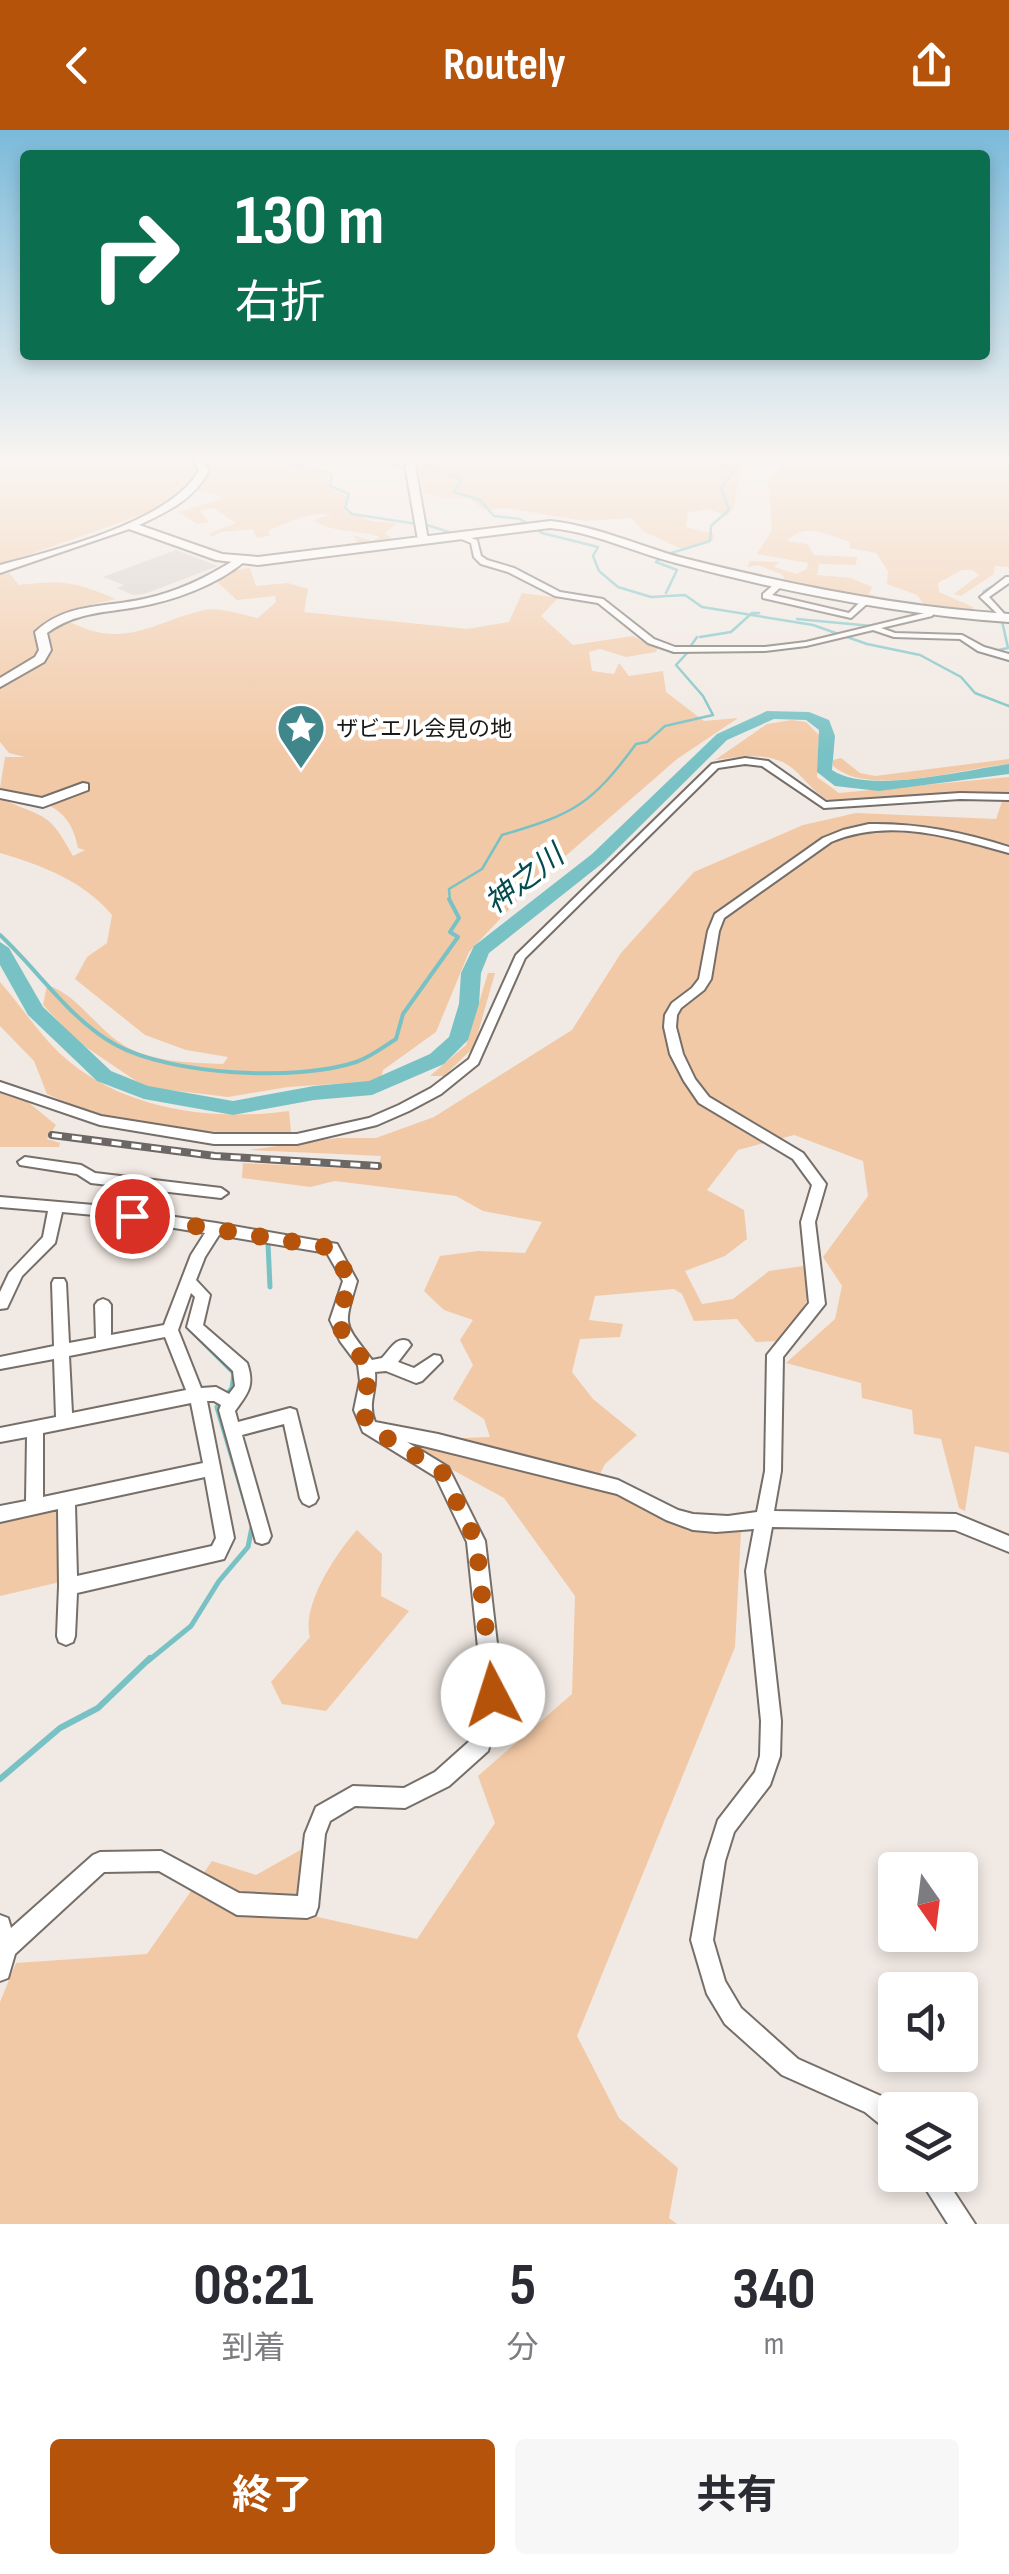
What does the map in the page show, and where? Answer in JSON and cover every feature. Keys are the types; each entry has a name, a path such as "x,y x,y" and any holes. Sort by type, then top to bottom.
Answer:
{"main road":[{"path":"0,569 35,557"},
{"path":"230,557 240,560 298,557"},
{"path":"665,557 929,614 1006,618"}],"street":[{"path":"478,557 558,594 600,601 651,641 674,650 765,650 929,614"},
{"path":"0,682 40,659 45,650 41,632 72,613 90,606 151,600 240,560"},
{"path":"1006,618 984,597 1009,580"},
{"path":"781,583 766,596 851,616 866,602"},
{"path":"874,628 894,635 962,637 981,649 1009,657"},
{"path":"0,1086 100,1120 214,1139 297,1138 372,1122 436,1091 474,1061 520,956 715,766 746,760 765,762 824,806 960,796 1009,797"},
{"path":"0,794 43,802 83,787"},
{"path":"878,2108 790,2067 733,2016 715,1986 702,1940 725,1826 763,1778 770,1756 755,1571 773,1472 776,1355 817,1304 808,1222 819,1184 798,1156 704,1100 692,1088 684,1075 670,1018 674,1008 702,984 719,916 827,840 872,828 944,832 1009,850"},
{"path":"26,1162 81,1170 91,1178 221,1194"},
{"path":"94,1210 109,1180"},
{"path":"0,1202 94,1210 332,1248 350,1281 338,1320 344,1337 367,1366 362,1410 369,1427 442,1472 476,1541 493,1695 481,1744 442,1779 405,1798 353,1796 322,1814 315,1834 307,1907 237,1904 162,1861 100,1862 2,1948"},
{"path":"2,1304 16,1273 50,1240 56,1206"},
{"path":"68,1586 218,1553 225,1538 196,1395 170,1330 198,1254 216,1228"},
{"path":"0,1435 196,1395 223,1398 242,1387 240,1368 195,1326 202,1294 188,1282"},
{"path":"59,1283 64,1422"},
{"path":"103,1306 104,1343"},
{"path":"0,1363 170,1330"},
{"path":"386,1364 403,1345"},
{"path":"367,1366 386,1364 416,1376 434,1361"},
{"path":"223,1398 262,1536"},
{"path":"233,1430 290,1415 309,1498"},
{"path":"369,1427 460,1445 614,1486 684,1520 743,1524 762,1519 956,1522 1009,1544"},
{"path":"34,1428 34,1506"},
{"path":"0,1514 212,1468"},
{"path":"66,1500 66,1636"},
{"path":"941,2192 963,2224"}],"shaded area":[{"path":"0,557 23,557 0,565"},
{"path":"772,557 857,557 856,565 819,564 817,575 851,578 872,587 869,594 884,599 881,602 784,580 783,575 758,565 747,567 750,561 779,562 774,567 796,574 807,569 808,563"},
{"path":"878,557 1009,557 1009,567 995,566 994,574 961,596 954,594 979,575 973,570 962,570 938,583 939,592 973,607 971,615 930,612 917,595 887,584 888,571"},
{"path":"250,568 256,586 288,583 308,589 304,612 467,629 509,622 522,593 558,598 541,616 573,645 633,636 657,648 656,652 626,657 600,649 589,652 592,671 614,674 619,663 629,676 663,671 666,692 704,721 738,718 677,759 530,887 469,952 436,1032 383,1070 380,1081 288,1087 228,1097 145,1087 77,1041 43,1005 47,985 68,996 112,1037 133,1050 198,1063 223,1064 228,1057 186,1050 145,1035 75,979 87,957 107,943 112,915 75,884 0,853 0,798 44,817 73,856 85,850 78,848 68,821 59,812 0,788 5,757 25,757 9,753 0,742 0,575 9,573 19,585 69,584 116,599 72,609 70,622 89,630 123,634 210,609 258,618 276,602 275,596 237,600 216,581 235,570"},
{"path":"806,722 819,735 817,777 839,793 1009,777 1009,1453 975,1446 965,1511 959,1508 941,1439 914,1434 912,1410 862,1398 861,1383 786,1363 835,1319 842,1286 823,1257 868,1196 863,1161 794,1135 738,1150 707,1190 744,1210 747,1239 725,1256 685,1271 702,1304 733,1299 769,1271 803,1266 807,1299 778,1341 756,1342 737,1319 694,1321 682,1294 674,1289 595,1296 589,1320 623,1324 620,1337 580,1339 572,1372 593,1399 637,1435 605,1464 593,1488 626,1496 688,1531 741,1532 735,1647 577,2036 619,2118 678,2168 669,2218 677,2224 0,2224 0,2002 16,1963 147,1954 212,1861 256,1875 304,1848 295,1912 417,1939 495,1823 478,1776 572,1694 575,1596 504,1498 407,1445 412,1440 490,1437 484,1419 453,1399 473,1365 460,1340 473,1320 444,1310 424,1291 440,1256 478,1251 525,1253 542,1222 483,1211 456,1196 335,1181 310,1187 242,1178 243,1163 378,1170 381,1156 249,1150 338,1138 376,1138 434,1117 572,1030 621,953 694,872 803,825 856,813 996,819 1005,793 831,801 780,761 756,756 715,760 767,724"},
{"path":"841,758 860,773 875,776 1009,759 1009,764 917,778 869,780 833,766 833,760"},
{"path":"488,973 495,973 474,1047 444,1076 430,1076 466,1045"},
{"path":"0,982 71,1063 120,1092 147,1102 203,1113 289,1111 291,1132 166,1128 106,1116 47,1094 34,1061 0,1026"},
{"path":"0,1090 28,1102 56,1125 47,1139 60,1143 59,1147 0,1147"},
{"path":"51,1510 59,1513 60,1582 0,1596 0,1524"},
{"path":"357,1530 382,1554 381,1596 409,1611 326,1711 282,1704 271,1682 310,1637 315,1596"}],"building":[{"path":"158,557 194,557 218,566 144,594 133,595 117,588 124,585 103,577"}],"waterway":[{"path":"593,557 599,571 618,587 651,597 685,595 702,607 750,615"},
{"path":"660,558 656,562 677,570 666,593"},
{"path":"982,597 984,591 1009,577"},
{"path":"750,615 759,613"},
{"path":"700,637 731,632 750,615"},
{"path":"750,615 813,625 867,644 920,655 961,677 975,693 1009,706"},
{"path":"797,619 872,626"},
{"path":"994,651 1008,648 1002,621"},
{"path":"690,647 697,637"},
{"path":"450,901 449,889 482,869 502,835 579,804 606,781 636,744 647,742 665,726 713,715 703,696 676,665 689,651"},
{"name":"神之川","path":"0,948 35,1011 104,1076 144,1092 233,1108 314,1093 372,1088 437,1059 458,1040 469,1004 471,973 481,950 598,858 722,737 772,714 809,716 824,723 828,736 825,772 841,783 879,786 1009,769"},
{"path":"0,935 69,1008 116,1045 168,1063 201,1069 301,1072 356,1062 396,1039 403,1014 458,937 450,932 459,918 450,901"},
{"path":"268,1243 270,1287"},
{"path":"190,1329 234,1373 232,1388 217,1407 250,1518"},
{"path":"148,1661 191,1626 219,1581 248,1547 252,1527"},
{"path":"0,1779 60,1728 98,1708 150,1658"}],"railway":[{"path":"52,1135 215,1156 378,1166"}],"place":[{"name":"ザビエル会見の地","path":"301,770"}],"route":[{"path":"132,1216 332,1248 350,1281 338,1320 344,1337 366,1363 368,1381 362,1410 369,1427 442,1472 476,1541 493,1695"}]}
